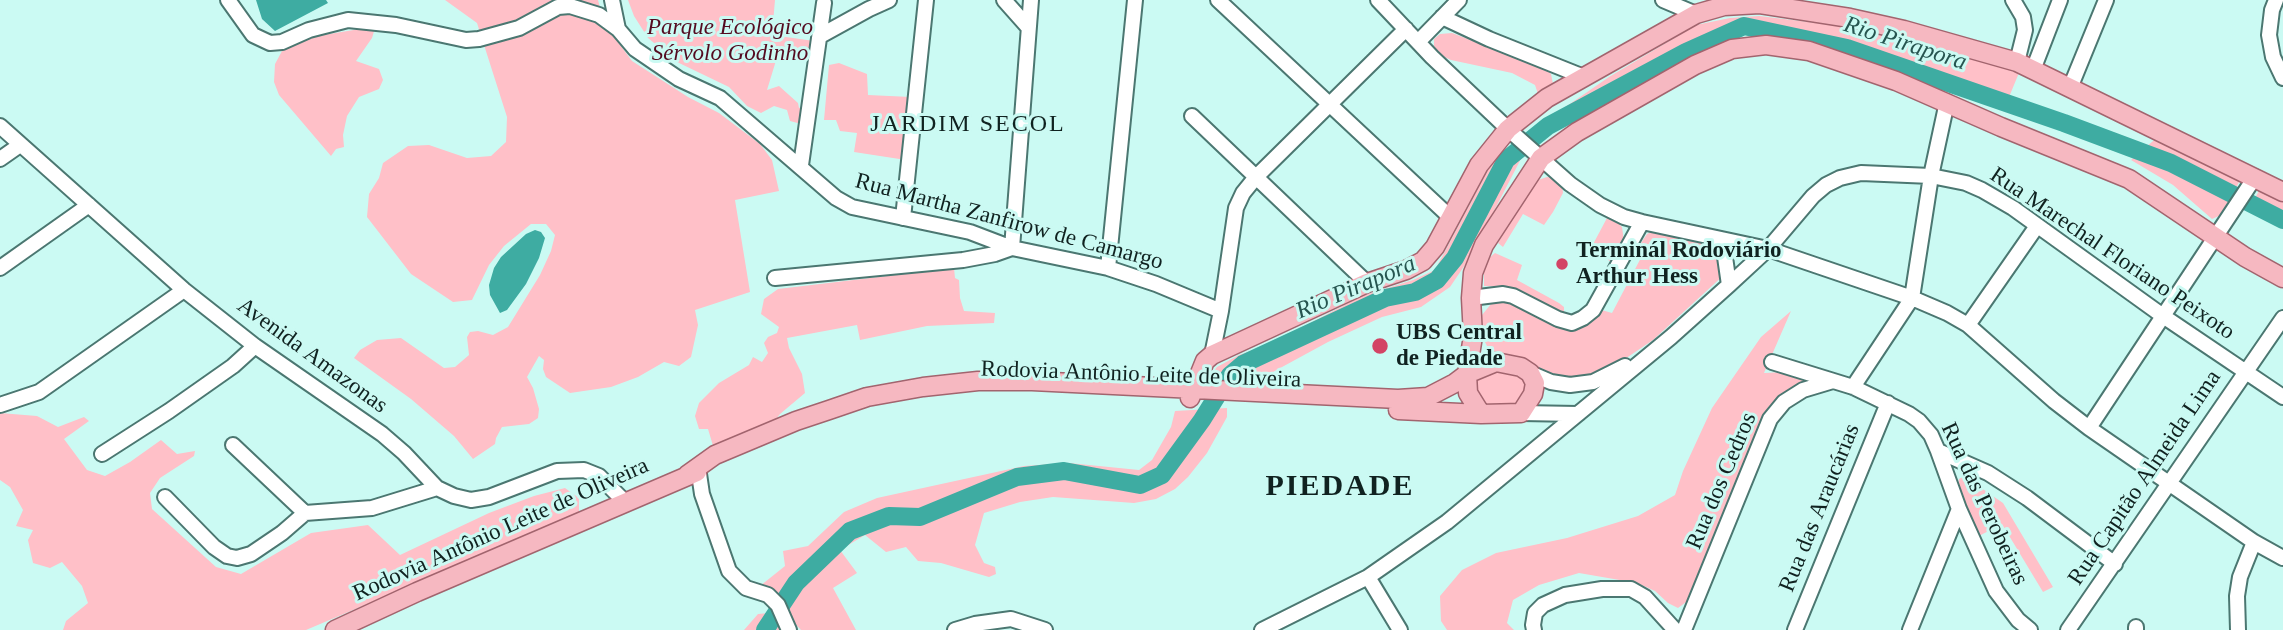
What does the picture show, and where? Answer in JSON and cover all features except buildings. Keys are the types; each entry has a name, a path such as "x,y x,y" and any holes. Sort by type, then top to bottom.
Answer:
{"main road":[{"path":"1196,389 1205,362 1212,355 1367,283 1406,270 1423,261 1435,247 1479,165 1547,98 1696,14 1724,6 1760,4 1850,18 1904,30 2017,62 2253,181 2283,192"},
{"path":"1428,411 1461,379 1473,336 1473,273 1484,245 1535,153 1695,65 1732,49 1766,45 1809,51 1947,102 2129,179 2245,257 2283,278"},
{"path":"1473,336 1483,351 1496,362 1521,367 1530,373 1535,383 1534,394 1521,413"},
{"name":"Rodovia Antônio Leite de Oliveira","path":"1234,396 1413,400 1428,397 1496,362"},
{"path":"1461,379 1481,414"},
{"name":"Rodovia Antônio Leite de Oliveira","path":"695,471 715,455 796,421 867,397 923,387 978,382 1032,381 1196,389 1234,396 1428,411 1521,413"},
{"name":"Rodovia Antônio Leite de Oliveira","path":"335,630 695,471 729,462 807,428 871,408 976,392 1196,389"}],"street":[{"path":"228,0 253,35 270,43 282,42 309,30 348,20 456,38 479,39 519,28 558,7 570,6 599,15 618,29"},
{"path":"612,0 618,29"},
{"path":"820,36 889,0"},
{"path":"904,218 926,0"},
{"path":"1004,0 1028,27"},
{"path":"775,278 963,260 1012,248 1031,0"},
{"path":"1108,268 1135,0"},
{"path":"1218,0 1450,217"},
{"path":"1378,0 1512,132 1600,205 1624,217 1642,222 1768,249 1912,298 1947,313 1968,325 2054,401 2089,428 2254,542 2283,558"},
{"path":"1418,42 1459,0"},
{"path":"1663,0 1696,14"},
{"path":"2013,0 2023,17 2025,30 2017,62"},
{"path":"2033,70 2060,0"},
{"path":"2070,88 2106,0"},
{"path":"2259,0 2274,5 2269,35 2273,57 2283,78"},
{"path":"801,165 824,3"},
{"path":"1442,17 1584,77"},
{"name":"Rua Martha Zanfirow de Camargo","path":"618,29 642,55 679,79 720,99 801,165 836,198 852,207 970,232 1012,248 1108,268 1156,284 1221,311"},
{"path":"1212,355 1236,208 1243,193 1406,29"},
{"path":"1853,387 1912,298 1931,176 1947,102"},
{"path":"1192,116 1367,283"},
{"name":"Avenida Amazonas","path":"0,126 184,290 255,346 382,434 437,488 471,500 489,497 556,471 584,470 600,476 625,502"},
{"path":"0,159 20,145"},
{"name":"Rua Marechal Floriano Peixoto","path":"1671,337 1768,249 1813,196 1826,185 1861,173 1931,176 1966,183 1982,190 2283,397"},
{"path":"2089,428 2253,181"},
{"path":"0,268 89,205"},
{"path":"1471,298 1503,294 1513,296 1558,319 1572,323 1593,310 1642,222"},
{"path":"1968,325 2037,226"},
{"path":"963,260 970,232"},
{"path":"1716,238 1725,257 1730,285"},
{"path":"0,405 39,393 184,290"},
{"name":"Rua Capitão Almeida Lima","path":"2068,630 2283,318"},
{"path":"1530,373 1552,382 1570,385 1593,382 1671,337"},
{"path":"1262,630 1368,577 1447,522 1671,337"},
{"path":"102,454 178,405 233,366 255,346"},
{"name":"Rua das Perobeiras","path":"1772,362 1853,387 1919,421 1931,435 1959,509 1996,591 2018,620 2030,630"},
{"name":"Rua dos Cedros","path":"1684,630 1770,419 1784,402 1803,390 1834,381"},
{"path":"1593,382 1608,389"},
{"path":"1570,385 1581,411"},
{"name":"Rua das Araucárias","path":"1795,630 1888,403"},
{"name":"Rodovia Antônio Leite de Oliveira","path":"1521,413 1581,411"},
{"path":"233,445 305,513"},
{"path":"1938,451 1988,473 2027,498 2115,564"},
{"path":"695,471 729,571 746,588 768,595 778,605 788,626"},
{"path":"165,497 214,547 227,556 237,558 261,547 305,513 372,508 437,488"},
{"path":"1910,630 1959,509"},
{"path":"2238,630 2237,596 2240,577 2254,542"},
{"path":"1368,577 1400,630"},
{"path":"1534,630 1532,625 1535,613 1543,605 1565,595 1602,589 1631,589 1645,597 1675,630"},
{"path":"955,630 1011,619 1045,630"}],"green space":[{"path":"445,0 598,0 604,23 632,61 688,97 719,113 760,144 772,160 779,191 735,200 750,292 695,310 698,325 691,357 679,366 664,362 638,377 611,387 570,393 546,377 544,360 539,356 527,377 539,409 538,418 529,424 502,427 495,444 473,459 454,436 411,399 354,358 360,350 377,340 401,338 444,368 455,367 469,355 467,337 470,332 493,335 508,327 540,275 551,251 555,235 546,224 531,224 504,246 489,265 472,300 453,302 411,274 367,217 369,194 379,178 383,163 408,146 429,145 467,158 491,156 506,142 507,117 477,23"},
{"name":"Parque Ecológico Sérvolo Godinho","path":"628,0 775,0 772,35 814,41 814,52 778,54 767,90 779,86 798,103 799,108 808,105 805,125 790,121 787,110 774,106 761,113 747,106 729,87 677,62 648,38 634,16"},
{"path":"1759,16 1909,34 2021,68 2009,97 1883,56 1753,32 1726,37 1543,137 1532,130 1609,77 1696,25 1730,18"},
{"path":"375,28 372,38 356,61 379,69 383,80 379,89 359,97 347,116 343,135 344,147 336,149 331,156 279,95 274,82 275,64 282,51 298,42"},
{"path":"1452,33 1545,68 1551,74 1553,84 1536,101 1538,94 1535,85 1512,73 1451,60 1440,55 1434,46 1434,39 1440,34"},
{"path":"839,63 867,74 868,95 911,97 906,160 854,152 857,133 840,131 836,120 824,120 829,65"},
{"path":"2160,135 2243,175 2221,215 2212,219 2173,185 2131,160"},
{"path":"1524,153 1469,259 1450,287 1421,307 1382,317 1328,342 1249,385 1210,382 1217,367 1239,355 1268,345 1362,296 1435,270 1495,160"},
{"path":"1547,177 1557,178 1562,184 1563,193 1553,212 1544,225 1523,214 1503,247 1498,243 1526,190 1532,182"},
{"path":"2261,187 2283,197 2283,215 2254,200"},
{"path":"1607,218 1622,227 1624,241 1614,264 1591,248"},
{"path":"1657,229 1708,241 1717,246 1725,274 1653,340 1613,367 1585,380 1551,377 1515,356 1498,357 1489,350 1482,336 1482,315 1491,304 1501,300 1528,309 1558,324 1598,309 1612,313 1644,252 1639,246 1647,234"},
{"path":"1495,253 1522,265 1517,280 1559,303 1564,307 1564,313 1505,287 1484,286 1484,271 1489,258"},
{"path":"954,268 955,278 959,280 964,311 995,313 994,323 927,326 860,340 857,325 787,338 802,374 805,393 773,423 714,449 708,429 699,429 695,416 699,403 719,383 749,365 753,357 762,362 768,353 764,343 768,337 777,333 779,327 761,314 764,299 778,289"},
{"path":"1791,311 1764,373 1785,372 1805,380 1776,400 1689,600 1678,608 1655,591 1637,583 1579,573 1539,585 1513,600 1507,623 1514,630 1447,630 1441,621 1440,596 1462,570 1496,553 1567,538 1638,516 1675,495 1712,408 1761,337"},
{"path":"1496,366 1528,378 1523,403 1513,407 1482,404 1474,393 1475,379"},
{"path":"1227,408 1227,417 1207,453 1175,489 1156,499 1134,503 1053,497 1020,502 984,513 975,545 984,563 995,567 996,574 989,577 941,563 918,561 906,547 886,552 865,535 840,550 857,573 833,588 856,630 801,630 760,586 785,566 783,551 808,546 844,512 877,498 1024,466 1069,463 1139,470 1152,460 1171,427 1175,411"},
{"path":"0,413 37,416 58,427 84,417 89,421 64,439 87,470 105,476 161,440 177,454 195,451 194,456 160,478 150,493 152,509 216,567 241,574 311,533 368,525 400,555 489,513 565,488 579,498 579,514 306,630 63,630 66,621 88,603 82,586 62,562 50,568 33,563 28,540 33,530 16,526 23,510 10,487 0,480"},
{"path":"1964,476 2003,503 2053,587 2043,592 2002,524 1977,537 1958,484 1959,479"},
{"path":"769,613 778,618 781,630 744,630 758,614"}],"water":[{"path":"256,0 326,0 328,3 275,31 262,19"},
{"path":"535,230 541,232 545,238 539,258 526,284 507,310 500,313 490,295 489,285 494,268 501,257 526,234"}],"waterway":[{"name":"Rio Pirapora","path":"765,630 796,583 850,531 889,516 920,517 1017,477 1064,471 1140,485 1162,475 1202,420 1230,375 1243,364 1385,298 1415,292 1437,280 1455,258 1506,160 1548,126 1686,52 1744,26 1847,48 2064,123 2171,163 2283,220"}],"place":[{"name":"Terminál Rodoviário Arthur Hess","path":"1562,264"},
{"name":"UBS Central de Piedade","path":"1380,346"}],"district":[{"name":"JARDIM SECOL","path":"968,125"},
{"name":"PIEDADE","path":"1340,487"}]}
